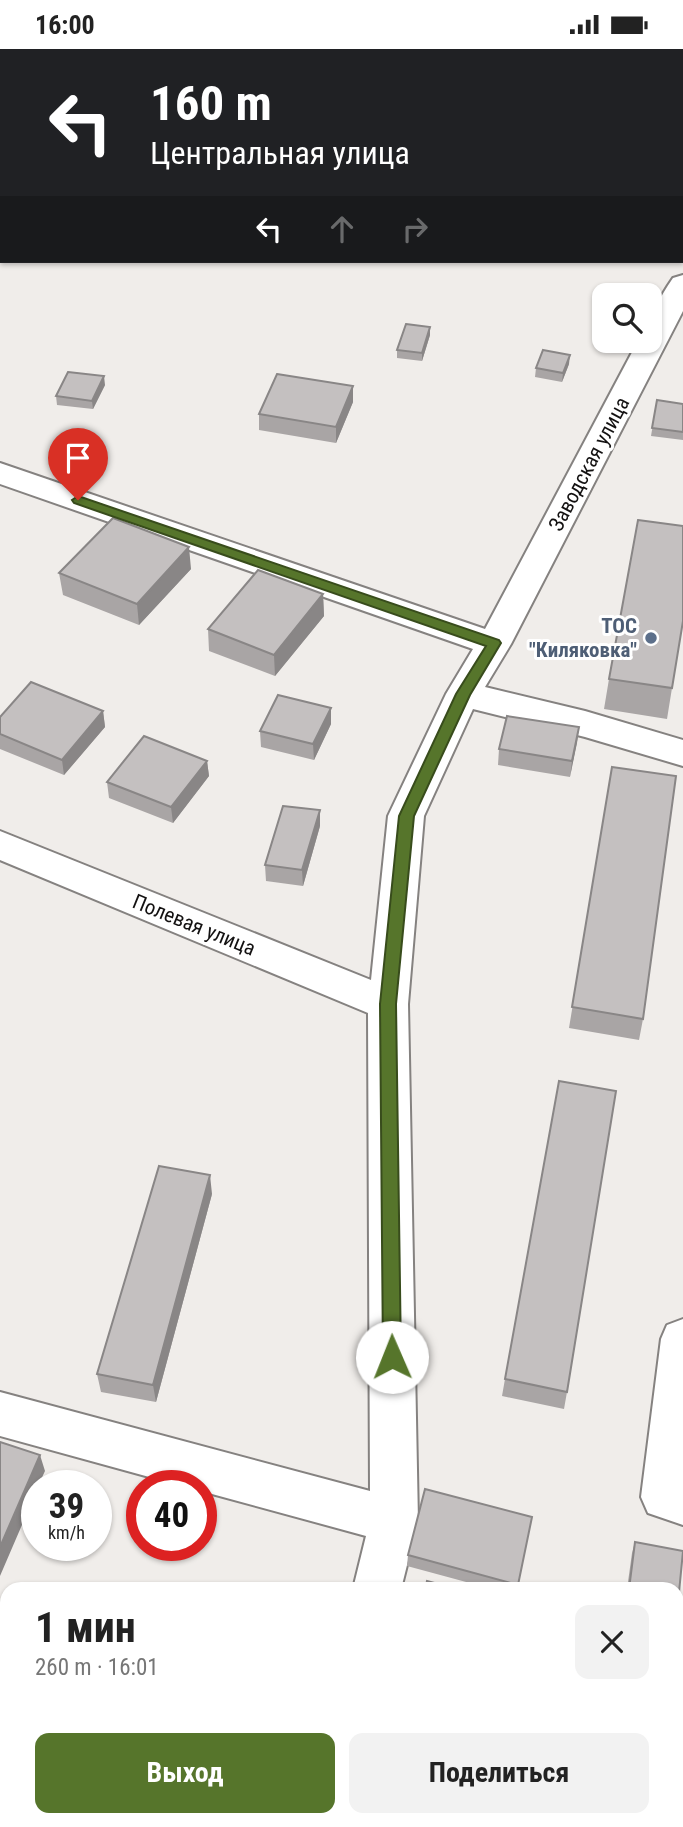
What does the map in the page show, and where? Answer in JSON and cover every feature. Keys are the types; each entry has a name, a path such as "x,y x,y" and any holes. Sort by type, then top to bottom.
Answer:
{"street":[{"name":"Заводская улица","path":"379,1582 394,1521 388,1004 406,816 463,694 494,643 683,284"},
{"path":"0,473 494,643"},
{"path":"463,694 680,744"},
{"name":"Полевая улица","path":"0,845 388,1004"},
{"path":"674,1499 683,1339"},
{"path":"0,1414 394,1521"}],"building":[{"path":"406,324 430,327 422,353 397,350"},
{"path":"543,350 570,355 563,373 536,368"},
{"path":"68,372 104,376 92,401 56,396"},
{"path":"277,374 353,386 336,427 259,414"},
{"path":"657,400 683,404 683,432 652,428"},
{"path":"113,518 189,547 137,604 59,573"},
{"path":"638,520 683,526 683,621 672,688 609,679"},
{"path":"258,570 323,594 274,655 208,629"},
{"path":"31,682 103,711 62,760 0,734 0,717"},
{"path":"278,695 331,708 313,744 260,731"},
{"path":"507,716 579,727 572,761 499,749"},
{"path":"144,736 207,761 171,807 107,782"},
{"path":"612,767 676,776 643,1019 572,1007"},
{"path":"283,806 320,810 302,870 265,865"},
{"path":"559,1081 616,1091 567,1392 505,1379"},
{"path":"159,1166 210,1175 153,1385 97,1374"},
{"path":"0,1442 40,1455 33,1470 21,1470 21,1499 0,1547"},
{"path":"425,1489 532,1517 519,1582 507,1582 408,1555"},
{"path":"635,1542 683,1551 680,1582 630,1582"}],"place":[{"name":"ТОС \"Киляковка\"","path":"651,638"}],"route":[{"path":"78,500 494,643 463,694 406,816 388,1004 392,1357"}]}
